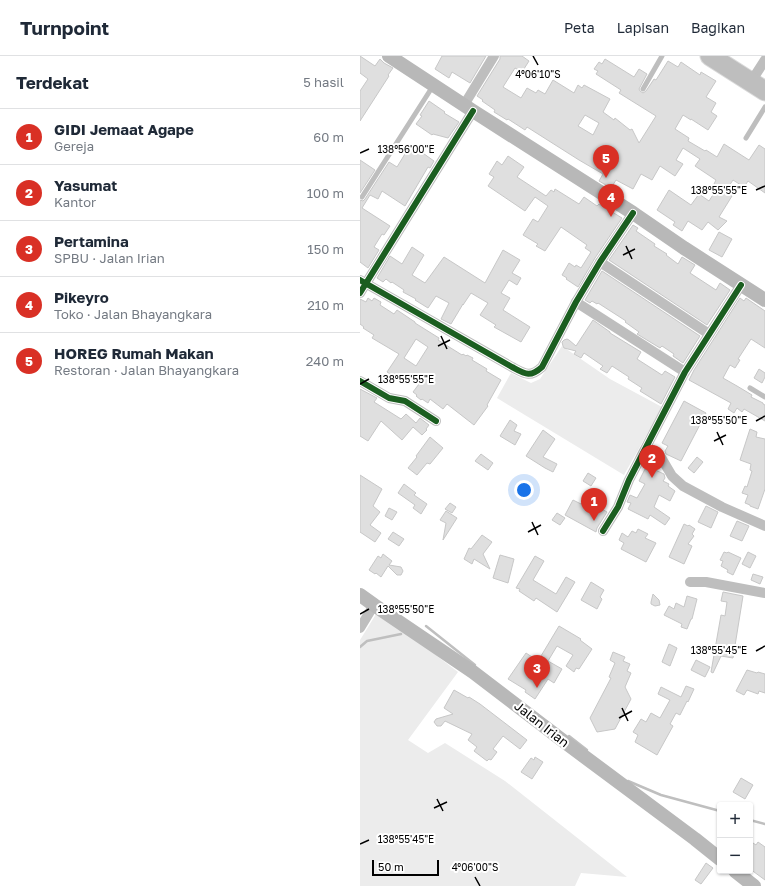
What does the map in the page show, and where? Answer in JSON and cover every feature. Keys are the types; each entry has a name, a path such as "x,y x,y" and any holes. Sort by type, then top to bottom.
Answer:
{"highway":[{"path":"710,56 765,91"},
{"path":"726,56 735,63 762,71"}],"main road":[{"path":"389,56 765,300"},
{"name":"Jalan Irian","path":"360,595 473,672 717,857"},
{"path":"739,874 754,886"}],"street":[{"path":"360,293 363,282 468,108 494,56"},
{"path":"363,282 512,368 529,374 535,373 542,367 576,302 600,262 633,213"},
{"path":"600,262 709,334"},
{"path":"603,531 618,506 629,480 685,372 741,285"},
{"path":"576,302 685,372"},
{"path":"360,381 389,398 405,401 436,421"},
{"path":"647,447 659,454 672,476 683,486 722,507 765,526"},
{"path":"690,582 706,582 765,593"},
{"path":"360,628 374,605"}],"lane":[{"path":"643,89 662,56"},
{"path":"362,197 434,85"},
{"path":"746,138 765,107"},
{"path":"750,388 765,397"}],"shaded area":[{"path":"562,346 610,379 662,407 624,475 497,398 511,373 531,383 540,379"},
{"path":"378,611 458,672 408,740 428,753 445,743 505,781 627,877 581,873 575,886 360,886 360,640"}],"building":[{"path":"360,56 375,66 380,59 393,68 360,121 360,91 368,79 360,73"},
{"path":"442,56 486,56 470,83 452,72 449,78 435,69"},
{"path":"500,56 522,56 529,61 522,72 515,68 503,87 521,98 527,88 536,93 538,90 545,94 553,80 574,93 578,85 582,88 584,85 610,99 603,112 614,120 615,118 630,130 632,129 639,143 656,116 619,93 621,90 596,74 598,71 594,69 599,62 602,64 605,59 634,77 639,69 647,74 639,89 643,93 654,79 656,80 668,61 678,67 681,62 700,75 701,72 716,81 706,97 716,103 711,112 717,116 708,130 683,115 675,129 689,138 688,141 717,157 724,144 749,160 759,145 765,149 765,193 748,181 744,187 733,180 725,192 732,196 719,217 727,221 718,230 708,222 702,230 688,221 682,231 673,225 675,222 657,210 669,190 691,205 699,194 709,201 718,187 714,184 716,180 695,166 700,159 683,148 676,160 683,164 675,176 660,166 652,180 641,174 633,189 616,180 611,188 599,181 603,174 527,127 525,130 494,112 495,110 477,96 500,59","holes":["585,115 599,123 593,135 578,126"]},
{"path":"429,101 445,112 444,113 459,122 448,138 432,135 416,124 422,116 420,115"},
{"path":"408,149 417,155 420,151 434,161 430,168 428,167 405,206 382,191 378,199 370,195 362,208 390,226 384,235 382,234 374,247 379,250 368,268 360,262 360,200 363,201 365,199 389,162 397,167"},
{"path":"508,156 524,167 517,177 546,196 551,190 554,192 555,189 579,204 584,197 597,206 599,204 622,218 595,258 578,287 562,275 569,263 575,267 576,265 581,268 591,252 585,248 587,245 561,227 545,251 536,246 538,244 523,235 533,219 538,222 548,206 535,197 525,211 488,186 494,177 489,174 497,161 502,165"},
{"path":"360,160 375,170 360,193"},
{"path":"633,225 638,228 636,231 655,244 654,246 667,254 666,255 678,264 682,257 695,265 690,273 716,290 720,283 730,290 707,325 609,260"},
{"path":"719,232 732,239 722,257 709,250"},
{"path":"412,247 424,255 412,275 425,283 444,257 485,283 503,250 520,260 512,273 521,278 517,285 509,280 501,293 510,298 503,310 530,327 521,342 494,327 496,325 480,315 488,303 471,293 451,324 441,319 449,303 436,296 428,308 403,292 404,290 392,282 391,283 386,279 383,282 377,278 390,256 402,264"},
{"path":"602,271 700,336 683,363 673,356 674,354 662,346 660,348 637,334 639,332 625,322 626,321 598,303 597,304 592,301 590,303 585,300"},
{"path":"368,298 372,301 374,298 381,302 380,305 394,314 397,310 439,338 438,340 462,355 467,355 473,358 472,360 487,369 486,371 501,380 487,405 488,406 474,425 447,404 443,409 430,399 428,403 422,399 421,400 413,392 419,384 404,373 400,380 387,372 399,354 372,338 374,335 363,328 364,327 360,324 360,299 366,302","holes":["416,339 428,347 416,366 404,358"]},
{"path":"740,298 744,301 746,298 765,311 765,348 751,339 738,359 740,360 735,368 730,365 723,378 752,395 751,397 765,405 765,421 744,409 742,412 737,408 734,413 728,409 731,403 689,380"},
{"path":"593,320 610,333 641,352 637,359 662,375 665,371 675,377 661,404 640,391 642,388 612,366 607,373 600,369 603,366 584,353 581,358 574,354 576,351 564,348 562,342 567,339 576,346"},
{"path":"759,369 765,373 762,383 754,378"},
{"path":"360,389 377,398 374,402 401,419 406,414 416,423 420,418 429,425 426,429 427,430 422,435 413,427 402,440 381,421 368,441 360,436"},
{"path":"684,401 706,413 681,461 666,454 665,451 668,446 662,443"},
{"path":"510,420 517,425 514,431 521,434 515,445 500,436"},
{"path":"750,429 757,432 756,437 765,439 765,489 758,509 745,503 748,495 742,493 745,486 747,487 752,471 750,470 751,464 740,460"},
{"path":"543,430 555,439 543,457 557,464 553,472 526,456"},
{"path":"430,437 443,448 430,464 427,463 417,475 408,468"},
{"path":"481,454 493,463 488,470 475,461"},
{"path":"697,457 703,462 694,473 688,468"},
{"path":"645,469 651,472 653,469 664,474 665,478 663,481 669,484 668,486 675,491 670,501 659,495 654,507 670,518 665,525 650,515 648,519 628,509 631,503 627,502 630,495 637,498 645,484 639,481"},
{"path":"588,473 596,478 591,486 583,481"},
{"path":"360,475 382,489 373,506 380,512 370,525 381,533 375,542 360,532"},
{"path":"404,484 416,493 414,495 427,504 421,514 413,508 415,505 398,493"},
{"path":"588,492 604,501 600,508 607,512 596,532 565,515 573,500 581,504"},
{"path":"450,503 456,507 452,513 445,509"},
{"path":"706,506 718,512 711,528 698,522"},
{"path":"389,508 397,512 392,520 385,516"},
{"path":"446,511 457,518 443,540 446,523 440,520"},
{"path":"557,513 565,518 560,525 552,520"},
{"path":"737,521 749,526 742,541 730,536"},
{"path":"684,524 695,529 692,534 694,536 688,544 692,546 684,564 669,557"},
{"path":"638,529 648,534 645,538 656,543 646,562 621,549 624,543 619,540 622,533 628,537 632,531 636,533"},
{"path":"393,532 404,539 399,546 388,539"},
{"path":"482,535 492,542 483,554 490,569 474,559 472,564 464,559 469,548 471,549"},
{"path":"724,552 728,552 741,558 733,575 721,566 723,561 720,560"},
{"path":"748,552 756,556 750,568 742,564"},
{"path":"383,554 392,561 389,565 401,567 403,571 401,575 397,575 388,566 381,577 369,570 378,556 381,558"},
{"path":"500,555 514,559 508,583 493,578"},
{"path":"535,556 544,561 533,580 556,594 566,577 575,582 557,612 536,598 534,601 519,591 520,589 516,588"},
{"path":"753,574 763,577 760,584 751,580"},
{"path":"591,582 604,590 600,597 602,599 597,609 581,600"},
{"path":"723,592 743,596 733,658 721,656 713,673 711,672 721,615 725,616 727,602 721,601"},
{"path":"653,594 659,600 660,605 655,606 651,604"},
{"path":"687,596 697,599 692,619 687,629 681,627 682,624 664,615 669,606 674,609 676,603 684,607"},
{"path":"559,626 581,639 580,640 592,649 579,669 576,668 574,672 566,666 573,655 557,646 548,661 562,669 554,683 548,679 535,699 525,692 526,690 508,679 526,653 538,661"},
{"path":"669,644 677,648 670,666 662,662"},
{"path":"613,652 625,657 623,661 630,664 627,671 631,673 625,687 631,699 615,729 597,732 590,718 611,678 609,677 615,663 610,660"},
{"path":"696,660 710,667 705,677 691,670"},
{"path":"747,670 765,674 765,693 759,691 758,694 747,690 744,695 736,691"},
{"path":"686,686 694,689 680,715 676,713 670,724 673,726 657,755 635,742 638,735 633,732 641,719 646,722 651,713 660,718 670,700 658,694 661,687 681,697"},
{"path":"454,690 480,704 527,740 520,749 503,736 493,749 497,752 491,760 489,759 487,761 474,751 477,747 468,740 472,734 445,721 441,726 437,726 434,722 436,719 453,714 444,708"},
{"path":"535,757 543,762 532,779 521,772 531,758 534,760"},
{"path":"741,778 753,785 745,799 733,792"},
{"path":"758,842 765,847 765,880 753,871 753,843 756,845"},
{"path":"706,863 713,868 701,884 695,880"}],"waterway":[{"path":"426,626 475,665"},
{"path":"360,647 367,641 401,634"},
{"path":"569,736 587,750"},
{"path":"628,781 661,795 717,810"},
{"path":"753,821 765,824"}],"cycle path":[{"path":"360,293 473,111"},
{"path":"360,280 512,367 524,373 531,374 542,367 576,302 600,262 633,213"},
{"path":"603,531 618,507 629,480 685,372 741,285"},
{"path":"360,381 389,398 405,401 436,421"}],"place":[{"name":"HOREG Rumah Makan","path":"606,178"},
{"name":"Pikeyro","path":"611,217"},
{"name":"Yasumat","path":"652,478"},
{"name":"GIDI Jemaat Agape","path":"594,521"},
{"name":"Pertamina","path":"537,688"}]}
